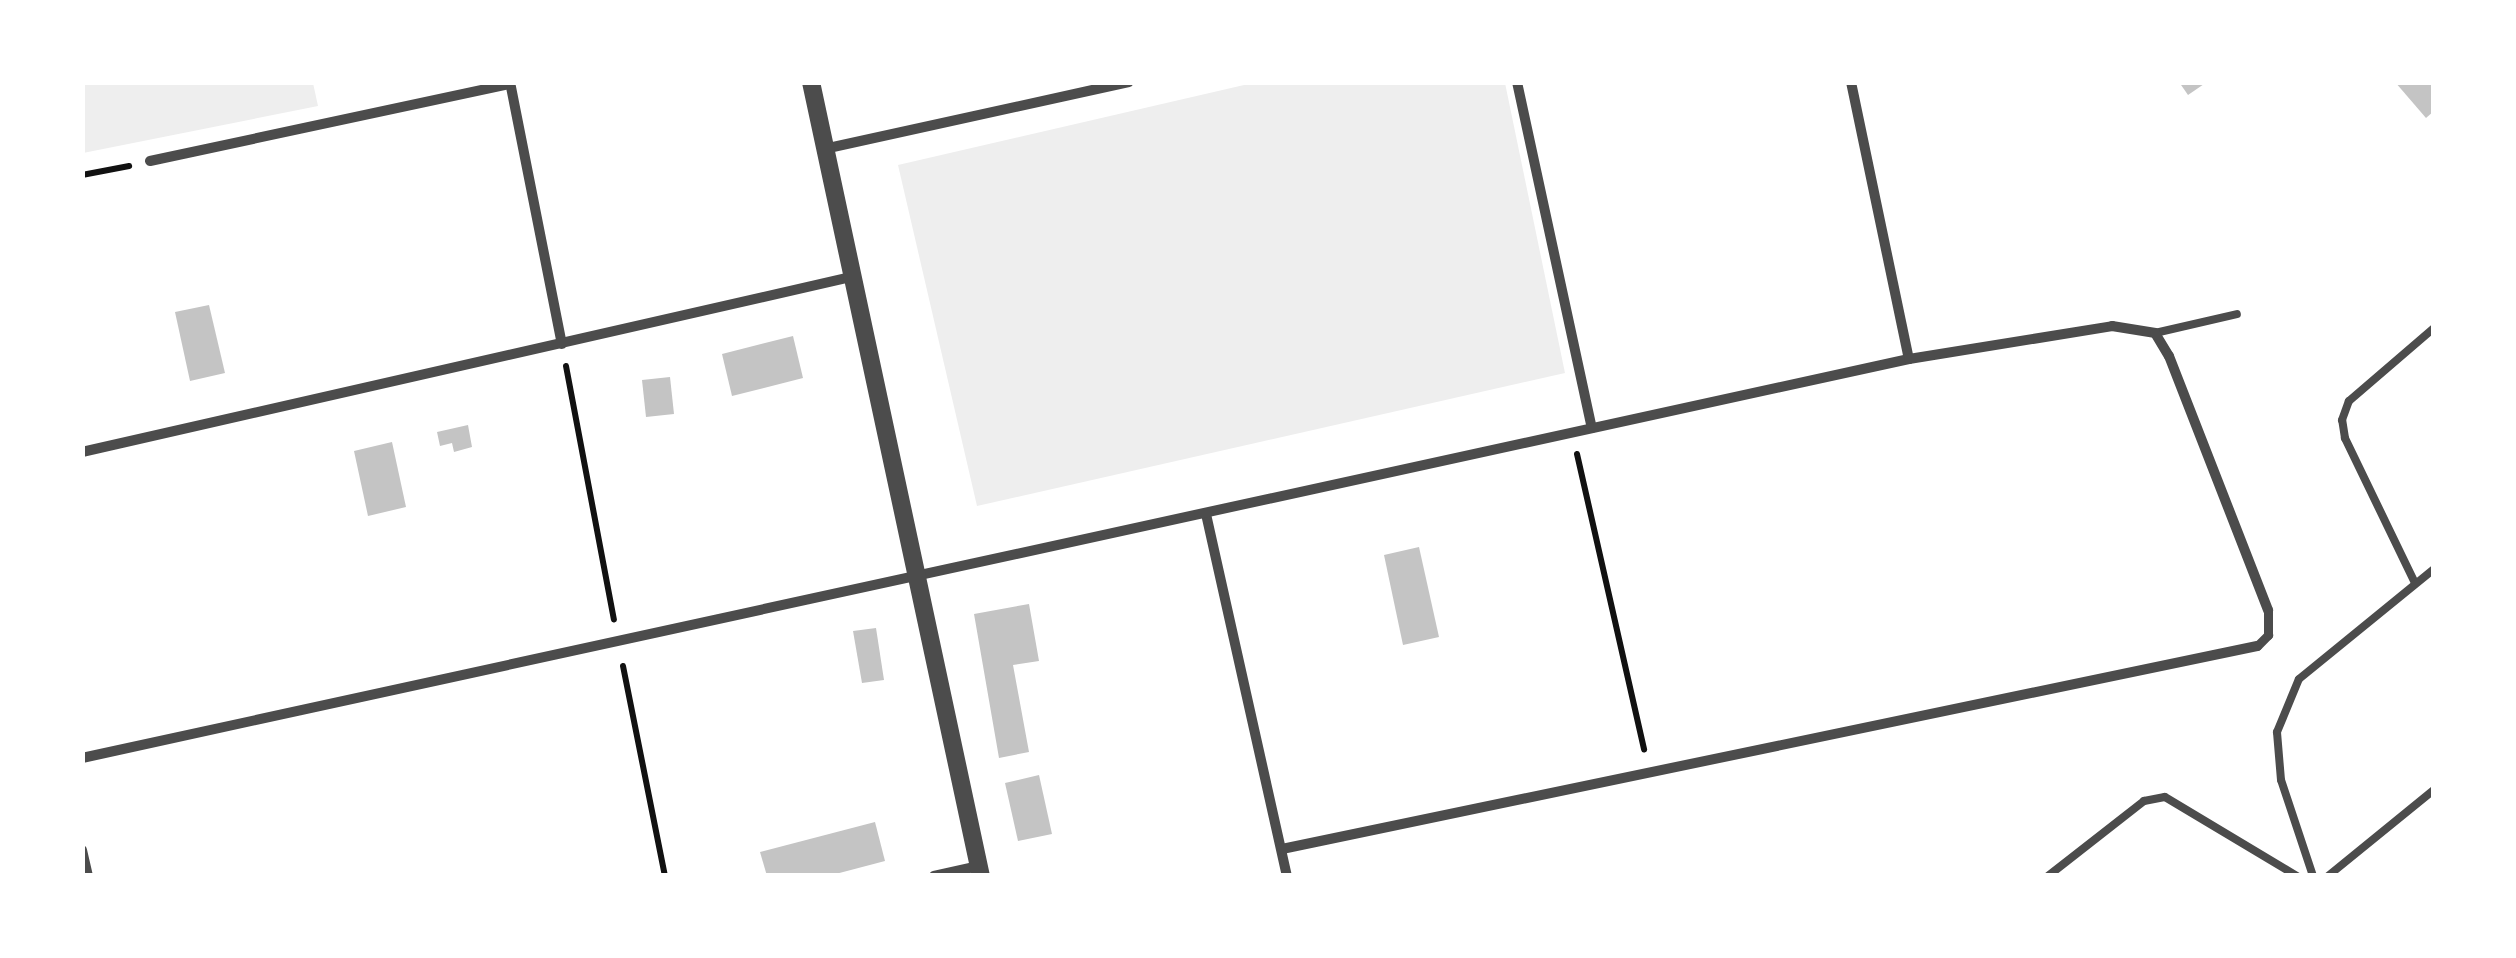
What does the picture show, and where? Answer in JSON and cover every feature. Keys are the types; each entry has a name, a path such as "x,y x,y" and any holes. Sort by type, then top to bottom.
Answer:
{"street":[{"path":"811,82 979,871 934,876"},
{"path":"824,149 1130,82"},
{"path":"1517,82 1592,428"},
{"path":"1851,82 1910,359"},
{"path":"150,161 510,84 562,344"},
{"path":"82,452 851,277"},
{"path":"82,758 617,638 1206,514 1910,359 2112,326 2155,333 2268,610 2268,635 2257,646 1282,849"},
{"path":"1206,514 1287,876"},
{"path":"82,850 88,876"}],"lane":[{"path":"2155,333 2237,314"},
{"path":"2415,583 2344,438 2342,420 2349,401 2434,328"},
{"path":"2313,876 2281,780 2276,732 2299,679 2434,568"},
{"path":"2328,876 2434,790"},
{"path":"2048,876 2144,801 2164,797 2297,876"}],"path":[{"path":"82,175 150,161"},
{"path":"562,344 665,876"},
{"path":"1572,433 1650,775"}],"shaded area":[{"path":"83,82 313,83 318,106 83,153"},
{"path":"1257,82 1505,83 1565,373 977,506 898,165"}],"building":[{"path":"2179,82 2207,82 2188,95"},
{"path":"2395,82 2434,82 2434,111 2426,118"},
{"path":"209,305 225,373 190,381 175,312"},
{"path":"793,336 803,378 732,396 722,354"},
{"path":"670,377 674,414 646,417 642,380"},
{"path":"468,425 472,447 454,452 452,443 440,446 437,432"},
{"path":"392,442 406,507 368,516 354,451"},
{"path":"1419,547 1439,637 1403,645 1384,555"},
{"path":"1029,604 1039,661 1013,665 1029,752 999,758 974,614"},
{"path":"876,628 884,680 862,683 853,631"},
{"path":"1039,775 1052,834 1018,841 1005,783"},
{"path":"875,822 885,861 828,876 767,876 760,852"}]}
